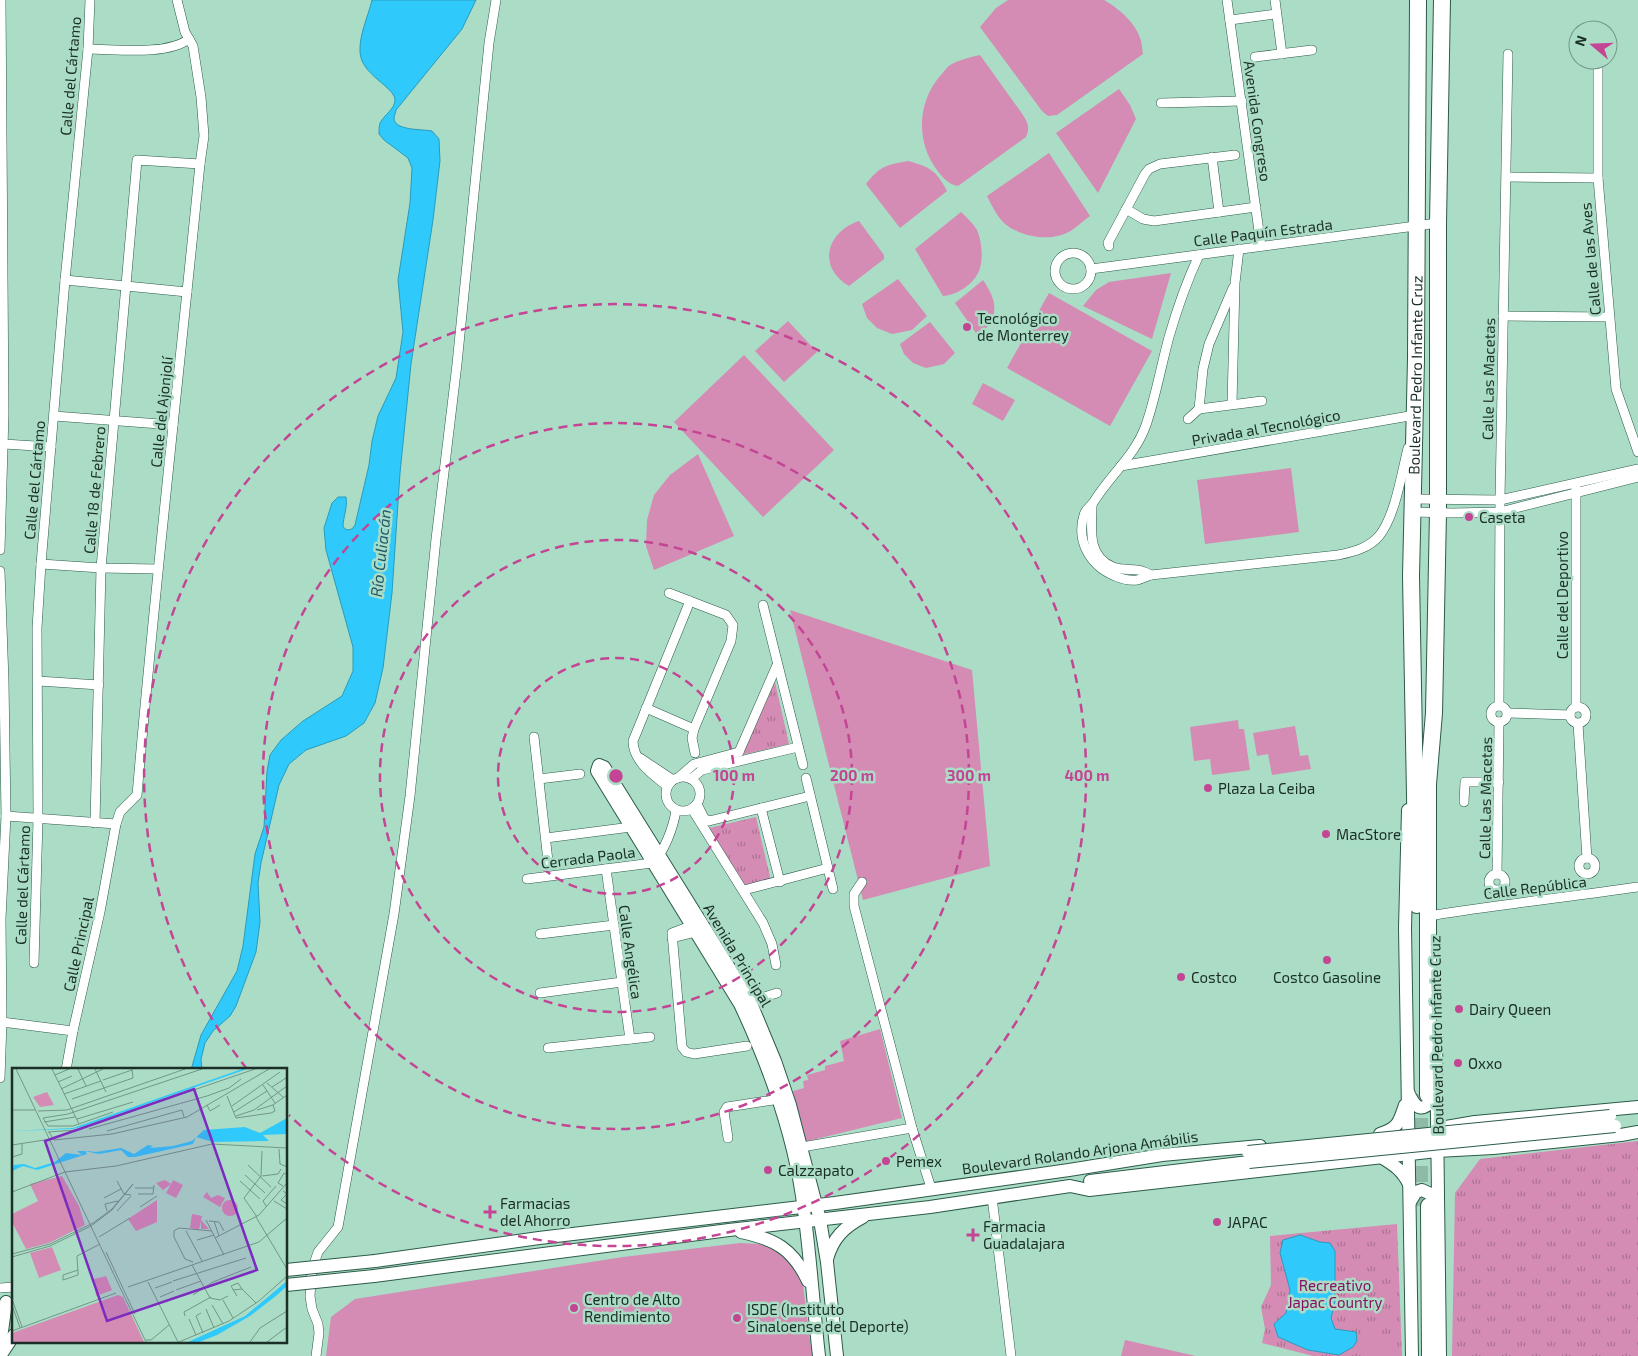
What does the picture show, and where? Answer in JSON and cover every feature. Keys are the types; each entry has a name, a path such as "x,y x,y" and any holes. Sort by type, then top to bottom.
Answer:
{"highway":[{"name":"Boulevard Pedro Infante Cruz","path":"1418,0 1415,419 1411,629 1423,1097"},
{"name":"Boulevard Pedro Infante Cruz","path":"1423,1097 1428,784 1434,713 1438,506 1438,223 1442,0"},
{"name":"Boulevard Pedro Infante Cruz","path":"1421,1356 1424,1205"},
{"name":"Boulevard Pedro Infante Cruz","path":"1424,1205 1430,1356"}],"street":[{"path":"0,550 4,444 1,0"},
{"name":"Calle del Cártamo","path":"34,963 38,819 37,628 65,280 88,49 90,0"},
{"name":"Calle del Ajonjolí","path":"116,824 120,812 137,795 157,570 204,136 201,97 193,46 185,32 177,0"},
{"path":"316,1356 319,1334 310,1296 312,1270 318,1252 338,1227 394,914 408,813 436,539 457,364 489,43 496,0"},
{"name":"Avenida Congreso","path":"1227,0 1261,246"},
{"path":"1275,0 1282,54"},
{"path":"1230,20 1276,14"},
{"path":"88,49 140,50 170,48 182,44 189,39"},
{"path":"1255,57 1312,50"},
{"name":"Calle Las Macetas","path":"1500,706 1500,500 1508,54"},
{"name":"Calle de las Aves","path":"1598,70 1598,178 1616,389 1638,452"},
{"path":"1161,103 1242,100"},
{"path":"1109,246 1108,243 1149,168 1160,164 1235,155"},
{"path":"1212,157 1219,212"},
{"name":"Calle 18 de Febrero","path":"95,823 101,568 137,160 200,164"},
{"path":"1507,177 1598,178"},
{"path":"1126,209 1143,219 1154,221 1256,207"},
{"name":"Calle Paquín Estrada","path":"1090,269 1438,223"},
{"path":"1232,404 1235,283 1239,250"},
{"path":"1072,254 1084,257 1088,261 1090,269 1090,278 1086,284 1075,289 1063,286 1056,277 1057,265 1060,259 1072,254"},
{"path":"1200,255 1191,272 1169,337 1146,427 1136,447 1100,490 1092,505 1091,534 1093,545 1099,557 1113,567 1138,570 1151,575 1338,555 1358,550 1379,536 1387,524 1415,419"},
{"path":"65,280 187,292"},
{"path":"1199,409 1203,370 1209,344 1235,283"},
{"path":"1503,316 1609,318"},
{"path":"1188,419 1199,409 1262,401"},
{"path":"54,416 174,425"},
{"name":"Privada al Tecnológico","path":"1121,466 1415,419"},
{"path":"4,444 51,447"},
{"path":"1412,505 1438,506 1500,500 1638,469"},
{"path":"1412,505 1500,512 1638,476"},
{"name":"Calle del Deportivo","path":"1576,482 1576,707"},
{"path":"41,564 157,570"},
{"path":"0,571 6,816 1,919 2,1022 0,1078"},
{"path":"669,593 726,615 732,625 731,641 694,729 692,738 695,753"},
{"path":"690,601 633,741 634,751 638,757 650,763 673,781 691,779 702,770 740,756 777,665"},
{"path":"763,606 803,765"},
{"path":"38,681 99,685"},
{"path":"1500,706 1505,708 1508,713 1506,719 1499,722 1493,719 1491,714 1493,709 1500,706"},
{"path":"1576,707 1581,708 1586,713 1585,720 1578,724 1571,720 1570,715 1576,707"},
{"path":"646,708 694,729"},
{"name":"Boulevard Pedro Infante Cruz","path":"1434,713 1435,915 1423,1097 1408,1132 1410,1186 1424,1205 1440,1356"},
{"path":"1508,713 1570,715"},
{"name":"Calle Las Macetas","path":"1497,874 1499,722"},
{"path":"1578,724 1587,858"},
{"path":"534,737 548,861"},
{"path":"695,807 682,812 676,810 668,802 666,796 673,781 694,764 798,747"},
{"name":"Avenida Principal","path":"602,771 745,1003 775,1061 802,1147 809,1206"},
{"path":"538,779 580,774"},
{"path":"806,778 833,889"},
{"path":"691,779 696,782 700,792 695,807"},
{"path":"1464,802 1465,782 1499,782"},
{"path":"706,824 810,796"},
{"path":"695,807 764,923 772,944 776,965"},
{"path":"761,808 780,882"},
{"path":"656,860 675,818 676,810"},
{"path":"6,816 116,824"},
{"name":"Calle Principal","path":"66,1068 73,1031 92,952 116,824"},
{"path":"546,838 635,826"},
{"name":"Avenida Principal","path":"656,860 694,929 745,1003 759,1046 780,1099 809,1206"},
{"name":"Cerrada Paola","path":"527,879 606,869 656,860"},
{"path":"744,890 828,868"},
{"name":"Calle Angélica","path":"606,869 630,1040"},
{"path":"862,882 854,894 854,906 912,1128 932,1188"},
{"name":"Calle República","path":"1435,915 1482,907 1638,887"},
{"path":"540,934 614,925"},
{"path":"694,929 673,934 681,1044 689,1054 747,1046"},
{"path":"540,993 622,982"},
{"path":"745,1003 777,994"},
{"path":"2,1022 73,1031"},
{"path":"548,1048 650,1037"},
{"path":"1380,1134 1393,1130 1423,1097 1445,1117 1461,1125"},
{"name":"Boulevard Pedro Infante Cruz","path":"1412,1356 1424,1205 1438,1187 1448,1151 1423,1097"},
{"path":"728,1138 724,1112 726,1106 780,1099"},
{"name":"Boulevard Rolando Arjona Amábilis","path":"288,1270 375,1261 539,1238 809,1206 1069,1170 1162,1155 1408,1132 1475,1122 1638,1107"},
{"path":"1612,1121 1638,1112"},
{"path":"1612,1121 1638,1125"},
{"name":"Boulevard Rolando Arjona Amábilis","path":"1103,1175 1249,1157 1612,1121"},
{"path":"802,1147 912,1128"},
{"path":"1070,1186 1089,1190 1638,1132"},
{"path":"1438,1187 1448,1151"},
{"path":"1381,1158 1394,1164 1401,1170 1410,1186"},
{"path":"1069,1170 1103,1175"},
{"path":"288,1285 374,1276 729,1230 930,1207 1070,1186 1103,1175"},
{"path":"992,1197 1011,1356"},
{"path":"809,1206 820,1220 838,1356"},
{"path":"809,1206 805,1221 819,1356"},
{"path":"826,1262 831,1247 838,1236 851,1224 867,1215"},
{"path":"729,1230 757,1236 779,1244 798,1262 811,1287"},
{"path":"0,1346 7,1301"},
{"path":"0,1356 12,1338"}],"green space":[{"path":"1008,0 1104,0 1120,11 1134,26 1141,40 1143,54 1057,115 1048,116 1042,111 980,27 996,8"},
{"path":"980,55 1023,115 1028,131 1026,137 958,186 943,178 930,159 923,135 923,110 932,87 949,66 961,60"},
{"path":"1119,89 1130,105 1136,119 1098,193 1056,133"},
{"path":"1049,153 1090,216 1065,234 1040,237 1024,234 1009,227 1002,221 987,196"},
{"path":"908,161 932,170 947,191 900,228 866,184 875,173 884,167"},
{"path":"961,212 972,223 979,235 982,257 980,268 968,285 954,294 943,296 915,249"},
{"path":"859,221 884,255 884,259 849,286 832,269 829,260 830,250 833,241 839,233"},
{"path":"1171,273 1152,339 1083,306 1096,290 1109,282"},
{"path":"898,279 927,316 912,330 892,334 877,328 867,318 862,304"},
{"path":"983,280 992,296 994,310 990,323 978,336 955,303"},
{"path":"1049,293 1152,351 1110,426 1007,368"},
{"path":"788,321 817,352 784,382 755,351"},
{"path":"930,322 955,353 944,364 926,368 913,363 904,354 900,344"},
{"path":"744,355 834,450 763,517 674,422"},
{"path":"983,383 1015,400 1003,421 972,404"},
{"path":"698,454 734,536 654,570 646,546 647,520 654,495 670,475"},
{"path":"1291,468 1299,532 1205,544 1197,480"},
{"path":"790,610 972,670 990,866 863,900"},
{"path":"775,682 789,744 741,755"},
{"path":"1238,720 1239,729 1244,729 1250,770 1212,775 1210,759 1194,761 1190,727"},
{"path":"1295,726 1300,756 1308,755 1311,769 1272,775 1268,754 1257,756 1253,733"},
{"path":"756,817 771,881 743,888 709,828"},
{"path":"880,1029 902,1118 804,1142 793,1091 804,1088 803,1081 808,1080 807,1075 825,1070 825,1066 844,1061 840,1041"},
{"path":"1638,1141 1638,1356 1452,1356 1455,1193 1480,1159"},
{"name":"Recreativo Japac Country","path":"1397,1224 1402,1356 1313,1356 1262,1343 1265,1329 1261,1307 1271,1285 1270,1236"},
{"name":"Centro de Alto Rendimiento","path":"740,1243 760,1244 774,1250 791,1264 803,1285 812,1356 326,1356 331,1317 355,1299 623,1257"},
{"path":"1370,1334 1397,1348 1393,1356 1376,1356 1363,1349"},
{"path":"1125,1340 1196,1356 1121,1356"}],"water":[{"name":"Río Culiacán","path":"372,0 476,0 462,29 396,110 394,117 395,122 404,127 432,131 439,139 440,161 411,364 400,473 392,593 383,668 375,703 364,723 346,736 306,750 289,764 279,785 261,863 258,883 260,922 256,952 236,1006 230,1016 213,1031 205,1043 201,1059 202,1068 192,1068 201,1035 237,971 243,946 255,854 264,827 267,771 270,755 281,740 303,721 342,696 353,671 353,647 326,550 324,528 332,503 338,497 346,497 343,527 347,530 352,529 355,525 378,416 396,378 403,332 398,280 410,203 412,168 408,158 379,134 380,123 395,103 395,100 390,90 372,74 362,60 360,46"},
{"path":"1300,1235 1320,1242 1330,1243 1335,1251 1335,1302 1331,1318 1335,1329 1356,1332 1357,1341 1353,1347 1339,1355 1308,1350 1278,1337 1274,1324 1286,1313 1290,1290 1280,1253 1283,1240"}],"tunnel":[{"path":"1420,1094 1420,1207"}],"place":[{"name":"Tecnológico de Monterrey","path":"967,327"},
{"name":"Caseta","path":"1469,517"},
{"name":"Plaza La Ceiba","path":"1208,788"},
{"name":"MacStore","path":"1326,834"},
{"name":"Costco Gasoline","path":"1327,960"},
{"name":"Costco","path":"1181,977"},
{"name":"Dairy Queen","path":"1459,1009"},
{"name":"Oxxo","path":"1458,1063"},
{"name":"Pemex","path":"886,1161"},
{"name":"Calzzapato","path":"768,1170"},
{"name":"Farmacias del Ahorro","path":"490,1212"},
{"name":"JAPAC","path":"1217,1222"},
{"name":"Farmacia Guadalajara","path":"973,1235"},
{"name":"Centro de Alto Rendimiento","path":"574,1308"},
{"name":"ISDE (Instituto Sinaloense del Deporte)","path":"737,1318"}]}
